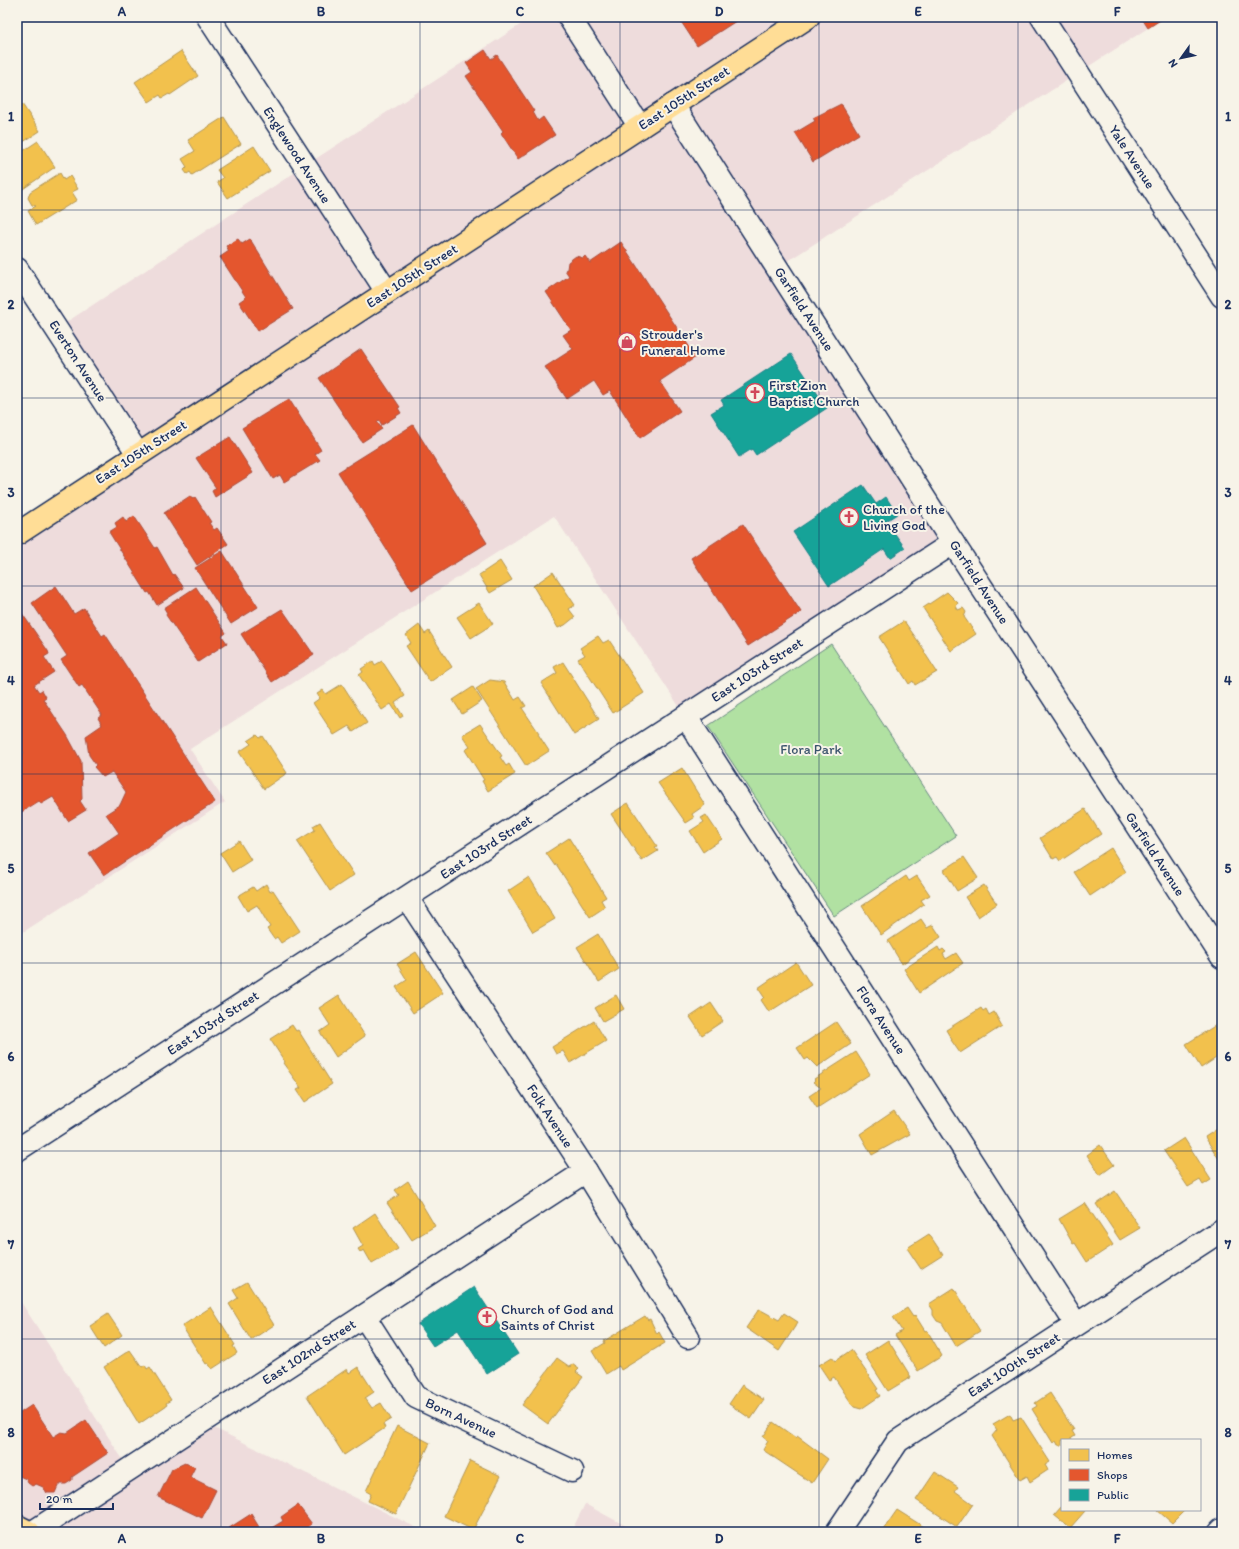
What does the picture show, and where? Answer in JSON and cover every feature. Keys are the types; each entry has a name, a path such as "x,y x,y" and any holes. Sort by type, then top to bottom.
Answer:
{"main road":[{"name":"East 105th Street","path":"17,534 808,17"},
{"path":"17,1526 29,1532"}],"street":[{"name":"Englewood Avenue","path":"208,17 387,292"},
{"path":"569,17 640,127"},
{"name":"Yale Avenue","path":"1042,17 1222,296"},
{"name":"Garfield Avenue","path":"673,105 1222,957"},
{"name":"Everton Avenue","path":"17,269 138,454"},
{"name":"East 103rd Street","path":"17,1150 954,543"},
{"name":"Flora Avenue","path":"686,717 1076,1324"},
{"name":"Folk Avenue","path":"407,898 586,1171 688,1337"},
{"name":"East 102nd Street","path":"32,1532 586,1171"},
{"name":"East 100th Street","path":"837,1532 898,1441 1222,1230"},
{"name":"Born Avenue","path":"364,1316 416,1397 572,1471"}],"shaded area":[{"path":"532,17 1165,17 777,268 953,543 686,717 554,516 190,749 225,802 17,936 17,534 138,454 56,329"},
{"path":"17,1296 129,1469 202,1422 425,1532 17,1532"},
{"path":"585,1504 637,1532 571,1532"}],"green space":[{"name":"Flora Park","path":"831,644 956,836 834,916 708,726"}],"building: Homes":[{"path":"181,51 198,76 170,95 169,94 162,98 160,95 149,102 135,82"},
{"path":"22,104 40,131 17,146 17,108"},
{"path":"224,117 241,144 192,175 190,172 187,174 184,170 187,167 182,159 195,151 188,140"},
{"path":"38,141 55,167 17,193 17,155"},
{"path":"254,146 270,171 228,198 217,182 223,178 217,170"},
{"path":"60,173 64,180 70,176 78,189 72,192 77,200 36,225 28,211 36,206 32,205 28,198 30,192"},
{"path":"500,561 512,580 490,593 479,575"},
{"path":"553,572 575,605 569,609 575,617 565,625 558,628 533,586"},
{"path":"947,592 958,603 956,606 958,610 963,608 966,612 964,617 976,634 951,651 923,608"},
{"path":"479,603 493,624 471,638 457,617"},
{"path":"904,621 925,651 924,652 937,672 915,685 913,681 909,684 879,637"},
{"path":"419,625 425,634 429,631 452,667 430,682 406,646 411,643 406,635"},
{"path":"598,636 603,643 609,640 644,693 613,713 578,659 585,655 580,648"},
{"path":"373,661 375,665 382,661 405,696 395,703 403,716 400,718 391,704 382,710 359,675 363,672 361,669"},
{"path":"563,662 599,719 574,735 541,683 557,673 554,667"},
{"path":"490,680 504,682 515,700 520,697 526,706 522,708 549,751 526,766 476,689"},
{"path":"342,684 367,723 353,732 349,726 334,735 313,703 320,698 317,694 323,690 326,694"},
{"path":"473,687 482,701 462,714 453,700"},
{"path":"480,724 502,756 500,757 506,766 509,764 515,774 488,791 482,781 484,780 465,750 470,747 462,735"},
{"path":"257,735 260,738 263,736 287,773 264,789 239,752 251,744 248,741"},
{"path":"682,768 705,805 692,814 694,818 686,823 658,783"},
{"path":"628,803 657,846 655,847 658,851 642,861 611,814"},
{"path":"1085,809 1101,834 1060,861 1057,857 1053,859 1040,838"},
{"path":"706,815 722,839 703,852 690,831 704,822 701,818"},
{"path":"320,822 354,875 330,891 297,841 315,830 313,826"},
{"path":"569,838 606,897 601,900 605,907 590,917 556,864 555,866 546,853"},
{"path":"239,841 251,860 232,872 220,853"},
{"path":"1111,848 1126,872 1090,896 1074,872"},
{"path":"964,857 978,878 957,891 944,870"},
{"path":"906,876 909,881 917,876 930,895 921,900 924,904 881,935 862,906"},
{"path":"529,877 555,919 533,932 508,891"},
{"path":"266,884 270,892 273,890 300,931 281,943 277,937 274,939 267,929 270,927 257,905 247,911 238,896 253,887 256,891"},
{"path":"984,885 997,904 978,917 965,897"},
{"path":"921,919 927,928 933,925 941,937 902,964 888,941"},
{"path":"598,934 619,969 599,982 577,947"},
{"path":"938,947 940,951 943,949 946,952 943,954 946,959 956,953 963,963 919,993 904,969"},
{"path":"416,952 443,993 413,1013 396,987 407,980 397,964"},
{"path":"796,962 811,985 769,1012 761,1000 764,997 758,988"},
{"path":"339,995 365,1036 336,1057 320,1032 330,1025 319,1008"},
{"path":"616,995 624,1009 603,1021 595,1008"},
{"path":"711,1003 723,1021 702,1035 690,1017"},
{"path":"981,1008 983,1011 986,1009 989,1015 994,1012 1002,1026 960,1053 946,1030"},
{"path":"594,1021 606,1041 570,1063 563,1051 556,1054 552,1047"},
{"path":"836,1022 851,1044 817,1067 808,1058 805,1060 797,1048"},
{"path":"1221,1022 1222,1054 1201,1068 1186,1044"},
{"path":"292,1025 296,1031 298,1030 332,1084 305,1102 297,1090 301,1088 283,1063 285,1062 270,1039"},
{"path":"856,1052 870,1074 817,1108 809,1096 821,1088 813,1082 815,1080 814,1079"},
{"path":"894,1111 910,1134 872,1155 860,1134"},
{"path":"1222,1126 1222,1164 1205,1137"},
{"path":"1184,1138 1211,1180 1203,1185 1200,1180 1188,1187 1164,1151"},
{"path":"1100,1145 1114,1165 1100,1175 1087,1155"},
{"path":"408,1181 435,1226 412,1240 387,1203 399,1195 395,1190"},
{"path":"1115,1191 1140,1228 1120,1240 1096,1204"},
{"path":"1085,1203 1113,1245 1087,1262 1075,1243 1073,1244 1059,1219"},
{"path":"375,1213 398,1249 372,1264 364,1250 360,1252 358,1249 363,1246 353,1228"},
{"path":"929,1234 943,1255 921,1269 907,1248"},
{"path":"247,1282 274,1325 251,1340 229,1304 238,1298 233,1290"},
{"path":"954,1288 980,1331 956,1346 942,1323 937,1321 933,1315 933,1310 929,1304"},
{"path":"211,1307 235,1345 233,1346 237,1353 212,1369 208,1363 206,1364 182,1326"},
{"path":"907,1308 913,1317 915,1315 925,1331 927,1330 942,1356 918,1371 895,1335 902,1331 893,1317"},
{"path":"759,1309 779,1320 784,1313 798,1322 779,1351 746,1328"},
{"path":"108,1314 122,1335 104,1348 90,1326"},
{"path":"645,1316 648,1320 650,1319 657,1334 659,1332 665,1343 621,1370 619,1366 606,1374 592,1351 605,1343 604,1341"},
{"path":"888,1340 911,1377 888,1391 865,1355"},
{"path":"130,1350 142,1367 145,1365 147,1369 150,1367 171,1400 166,1403 167,1405 139,1424 104,1367"},
{"path":"851,1350 878,1389 876,1390 880,1396 861,1409 854,1407 834,1377 829,1380 819,1365 832,1357 835,1361"},
{"path":"557,1358 570,1367 572,1364 579,1369 576,1372 583,1377 548,1424 522,1405"},
{"path":"358,1367 374,1392 365,1398 372,1408 381,1403 391,1419 383,1424 385,1428 344,1455 307,1396 347,1369 349,1373"},
{"path":"742,1385 764,1400 751,1419 729,1404"},
{"path":"1050,1393 1074,1430 1072,1431 1075,1436 1070,1439 1061,1439 1061,1445 1058,1445 1056,1441 1053,1443 1032,1409 1037,1406 1035,1403"},
{"path":"1010,1414 1013,1420 1021,1417 1050,1462 1045,1465 1048,1470 1030,1482 1027,1476 1020,1480 992,1436 997,1430 993,1424"},
{"path":"773,1422 796,1438 797,1436 828,1459 812,1483 763,1450 768,1441 763,1437"},
{"path":"397,1426 430,1443 396,1514 368,1501 371,1494 366,1491"},
{"path":"470,1461 501,1476 473,1530 444,1516"},
{"path":"935,1472 958,1487 955,1491 973,1504 957,1527 916,1500"},
{"path":"1061,1507 1061,1511 1085,1511 1070,1528 1054,1515"},
{"path":"897,1510 932,1532 885,1532 883,1530"},
{"path":"1158,1511 1184,1511 1172,1523"}],"building: Shops":[{"path":"678,17 733,17 736,21 697,46"},
{"path":"1141,17 1165,17 1148,28"},
{"path":"485,50 491,59 497,55 534,111 533,112 538,121 543,117 555,135 518,159 501,133 503,131 466,76 472,72 466,63"},
{"path":"841,104 859,134 813,162 795,133 815,121 813,118"},
{"path":"238,239 242,244 250,239 293,309 258,331 239,302 246,297 220,257 229,251 226,246"},
{"name":"Strouder's Funeral Home","path":"621,242 696,357 660,381 680,411 640,438 610,391 603,395 594,381 567,399 545,367 573,349 563,335 571,330 546,292 569,276 565,270 567,269 568,262 576,256 583,258 585,256 590,263"},
{"path":"361,349 400,407 398,408 401,413 382,425 379,420 377,422 382,429 362,442 319,378"},
{"path":"289,399 321,450 315,454 320,460 284,482 280,475 273,479 242,428"},
{"path":"413,425 487,543 412,590 338,472"},
{"path":"230,437 253,473 215,497 212,491 216,488 196,458"},
{"path":"190,496 192,499 195,497 211,522 209,523 214,530 217,528 228,544 197,565 164,513"},
{"path":"134,516 155,548 157,547 173,575 174,574 184,588 157,605 149,592 147,593 109,532 117,527 115,523 123,517 126,522"},
{"path":"743,524 801,612 748,646 691,558"},
{"path":"222,551 258,607 231,624 195,568"},
{"path":"56,586 74,614 84,608 102,636 105,634 215,802 104,875 89,853 119,833 106,814 120,805 126,792 112,772 103,777 94,767 96,765 89,755 86,736 102,725 98,718 102,715 82,685 79,687 61,660 67,656 32,603"},
{"path":"196,587 226,633 222,636 227,643 198,662 166,615 167,613 164,608"},
{"path":"19,609 48,651 49,654 44,657 54,672 34,685 39,692 42,690 46,697 43,699 67,735 81,761 82,799 80,801 86,810 68,821 53,797 41,804 39,801 20,813 17,808 17,757 24,753 17,742 17,611"},
{"path":"282,609 314,655 272,682 241,634"},
{"path":"32,1405 53,1437 61,1432 67,1433 86,1420 108,1453 72,1477 72,1480 66,1484 61,1484 58,1486 55,1493 47,1493 43,1487 36,1484 32,1486 26,1479 17,1475 17,1415"},
{"path":"185,1463 195,1467 190,1477 216,1490 202,1518 158,1497 172,1469"},
{"path":"298,1505 312,1524 301,1532 265,1532 283,1521 281,1517"},
{"path":"251,1514 259,1527 256,1530 257,1532 223,1532"},
{"path":"710,1528 717,1532 707,1532"}],"building: Public":[{"path":"791,354 827,408 756,455 752,449 739,457 711,413 724,405 721,400"},
{"path":"863,485 876,504 886,497 897,514 886,521 905,548 890,558 884,549 829,586 793,532"},
{"path":"474,1287 518,1354 487,1374 458,1330 433,1346 418,1324"}],"place":[{"name":"Strouder's Funeral Home","path":"627,342"},
{"name":"First Zion Baptist Church","path":"755,393"},
{"name":"Church of the Living God","path":"849,517"},
{"name":"Church of God and Saints of Christ","path":"487,1317"}]}
